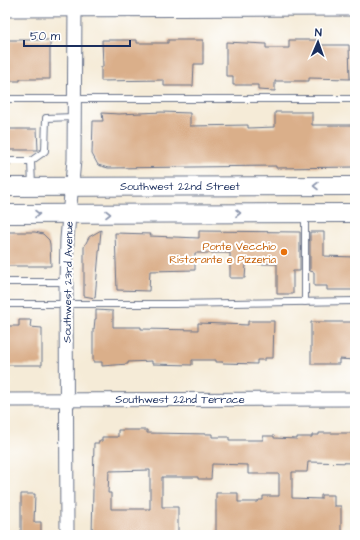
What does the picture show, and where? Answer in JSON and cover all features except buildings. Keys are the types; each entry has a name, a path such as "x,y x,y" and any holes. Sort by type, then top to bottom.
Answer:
{"main road":[{"name":"Southwest 22nd Street","path":"5,187 355,186"},
{"path":"5,214 355,213"}],"street":[{"path":"5,10 75,7 355,9"},
{"name":"Southwest 23rd Avenue","path":"67,535 66,239 74,160 75,7"},
{"name":"Southwest 22nd Terrace","path":"5,400 355,399"}],"lane":[{"path":"5,98 355,99"},
{"path":"5,161 31,161 45,151 46,118 74,117"},
{"path":"31,161 32,187"},
{"path":"304,213 305,302"},
{"path":"5,282 66,282"},
{"path":"5,304 355,302"}],"place":[{"name":"Ponte Vecchio Ristorante e Pizzeria","path":"284,252"}]}
